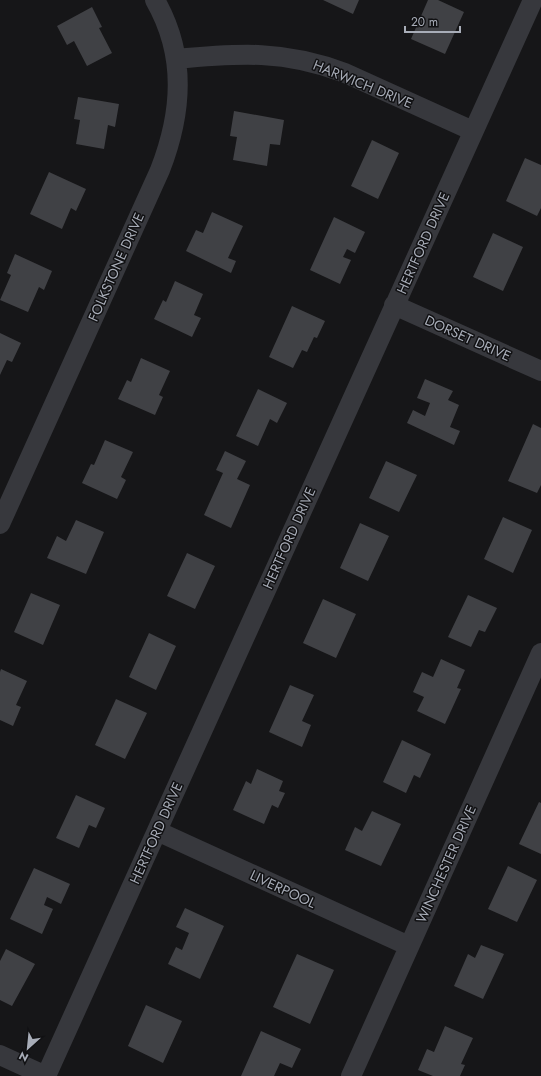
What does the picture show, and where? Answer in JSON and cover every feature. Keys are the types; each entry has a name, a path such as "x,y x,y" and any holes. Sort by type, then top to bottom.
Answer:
{"street":[{"name":"FOLKSTONE DRIVE","path":"0,524 160,170 169,146 175,121 177,102 176,59 171,38 161,10 155,0"},
{"name":"HERTFORD DRIVE","path":"46,1076 533,0"},
{"name":"HARWICH DRIVE","path":"176,59 236,54 257,54 279,56 323,65 345,73 473,131"},
{"name":"DORSET DRIVE","path":"394,305 541,371"},
{"name":"WINCHESTER DRIVE","path":"351,1076 541,653"},
{"name":"LIVERPOOL","path":"157,831 409,946"},
{"path":"0,1056 46,1076"}],"building":[{"path":"323,0 359,0 353,14"},
{"path":"428,0 438,0 464,12 445,54 411,39"},
{"path":"92,7 102,27 99,28 112,53 87,66 74,41 67,45 57,26"},
{"path":"78,97 119,104 115,127 108,125 104,149 76,144 80,120 74,119"},
{"path":"234,111 284,120 280,145 270,144 267,166 233,160 237,137 230,136"},
{"path":"372,140 399,153 378,199 351,186"},
{"path":"525,158 541,165 541,208 537,216 506,201"},
{"path":"49,172 86,189 76,211 71,208 62,229 30,214"},
{"path":"212,212 243,226 228,258 236,261 231,273 186,251 196,230 203,233"},
{"path":"334,217 365,232 355,253 347,249 343,257 351,260 340,284 310,270"},
{"path":"493,233 523,247 503,291 473,277"},
{"path":"15,254 52,271 44,290 39,287 28,312 0,300 11,275 7,273"},
{"path":"175,281 203,294 194,315 201,318 192,337 154,319 163,300 166,302"},
{"path":"292,306 325,321 317,338 314,337 307,352 302,350 293,368 269,357"},
{"path":"0,333 21,343 12,362 7,360 0,375"},
{"path":"141,358 170,371 159,395 163,397 155,415 118,399 127,380 131,382"},
{"path":"425,379 453,391 448,400 459,405 450,427 460,431 454,445 407,423 413,410 425,416 430,403 417,398"},
{"path":"258,389 287,403 277,423 270,419 258,446 236,436"},
{"path":"533,424 541,428 541,485 537,493 508,481"},
{"path":"105,440 133,452 121,477 126,480 117,499 82,483 91,464 94,465"},
{"path":"225,451 246,461 237,479 250,485 231,528 204,515 223,473 216,470"},
{"path":"386,461 417,475 399,512 369,498"},
{"path":"503,517 532,530 513,573 484,559"},
{"path":"76,520 104,532 86,574 47,558 57,536 66,541"},
{"path":"360,523 389,536 368,581 340,568"},
{"path":"187,553 215,566 195,609 167,596"},
{"path":"31,593 60,605 43,645 14,632"},
{"path":"468,595 497,608 485,632 479,630 471,647 448,637"},
{"path":"323,599 356,614 336,658 303,643"},
{"path":"149,633 176,646 156,690 129,677"},
{"path":"441,659 465,670 457,688 461,689 445,724 417,711 424,697 413,692 422,672 433,677"},
{"path":"1,669 27,681 16,705 21,707 13,726 0,720"},
{"path":"290,685 314,695 302,721 311,725 302,747 269,732"},
{"path":"116,699 147,713 125,759 95,745"},
{"path":"402,740 431,754 420,778 414,775 406,793 383,782"},
{"path":"257,769 283,781 279,791 285,793 278,808 272,805 264,824 233,810 246,781 251,784"},
{"path":"76,795 105,808 96,828 89,825 79,848 56,838"},
{"path":"539,802 541,803 541,854 519,844"},
{"path":"372,811 401,824 381,866 345,850 355,827 362,831"},
{"path":"508,866 537,880 517,922 488,909"},
{"path":"34,868 70,884 61,904 47,897 44,905 53,909 42,934 10,919"},
{"path":"185,908 224,926 200,979 168,964 176,947 182,950 189,933 176,927"},
{"path":"481,945 504,954 483,999 454,986 468,954 475,958"},
{"path":"6,949 35,964 12,1006 0,1000 0,961"},
{"path":"297,954 334,970 310,1024 273,1007"},
{"path":"146,1005 182,1021 163,1063 128,1046"},
{"path":"445,1026 473,1038 461,1064 465,1065 460,1076 433,1076 418,1070 427,1049 434,1052"},
{"path":"261,1031 301,1049 292,1068 280,1063 274,1076 241,1076"}]}
